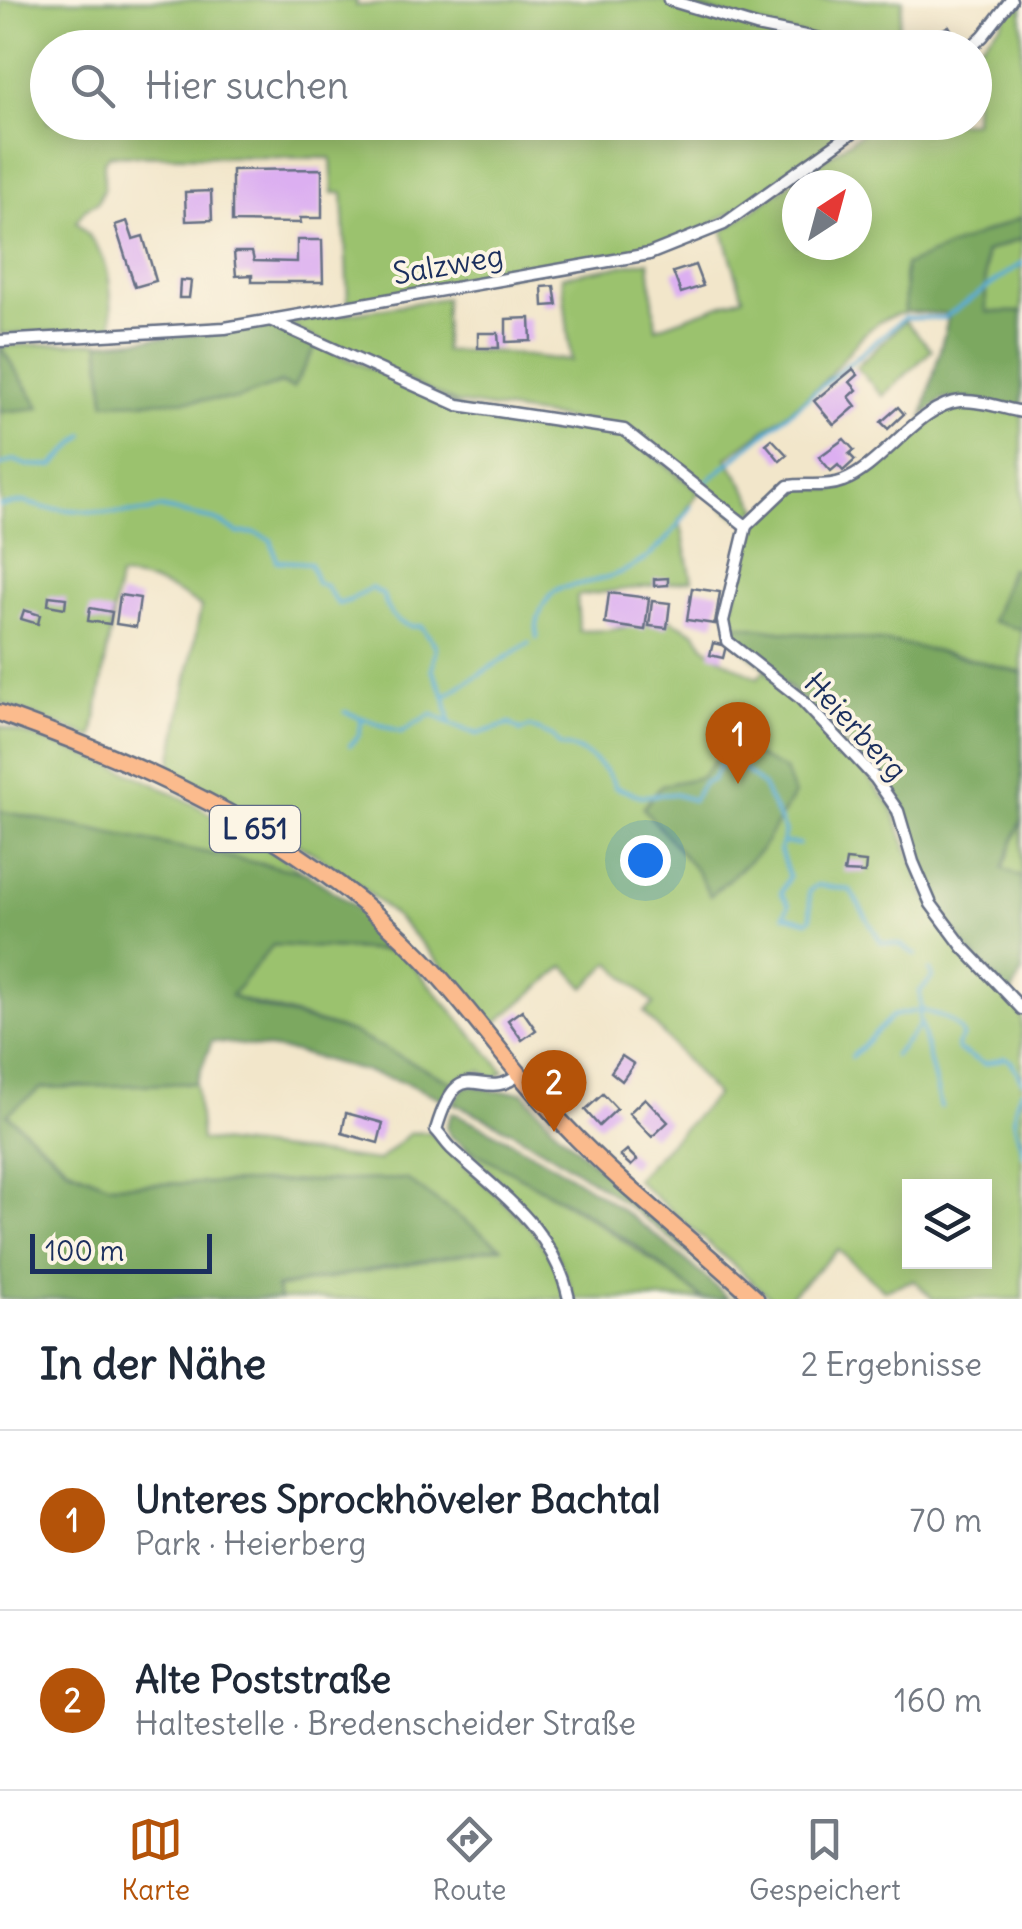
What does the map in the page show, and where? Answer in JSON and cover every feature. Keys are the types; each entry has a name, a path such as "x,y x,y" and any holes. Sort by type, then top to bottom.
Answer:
{"main road":[{"name":"L 651","path":"0,713 128,762 286,847 364,904 410,946 577,1138 756,1299"}],"street":[{"path":"668,0 776,30"},
{"path":"988,30 1011,0"},
{"name":"Salzweg","path":"0,340 195,330 271,320 648,254 673,247 740,214 842,140"},
{"path":"271,320 458,405 624,430 746,526 788,486 834,484 862,471 902,435 951,403 970,402 1022,412"},
{"name":"Heierberg","path":"746,526 723,621 727,642 800,698 876,778 894,803 931,904 963,947 1022,1010"},
{"path":"520,1074 500,1085 463,1081 450,1093 436,1130 498,1188 546,1242 563,1276 569,1299"}],"green space":[{"path":"0,0 357,0 356,6 445,0 660,0 783,30 30,30 30,140 837,140 794,170 782,170 782,179 696,233 648,251 348,302 343,193 333,193 331,158 109,155 104,161 104,187 98,202 85,209 76,222 103,259 110,284 113,330 0,334"},
{"path":"671,0 903,0 898,30 782,30"},
{"path":"1014,0 1022,0 1022,232 904,275 905,313 877,323 816,389 727,458 759,509 740,520 623,427 456,403 285,324 445,298 444,351 489,351 571,361 562,276 649,261 656,328 743,297 723,231 782,189 782,260 872,260 872,170 809,170 852,140 992,140 992,33"},
{"path":"1022,217 1022,238 985,252 986,312 1022,312 1022,411 944,399 923,416 949,314 905,312 905,265"},
{"path":"1022,239 1022,312 986,312 986,252"},
{"path":"905,321 932,350 883,396 856,367"},
{"path":"277,327 316,345 293,388 281,383 237,399 105,403 100,343"},
{"path":"99,342 105,399 229,399 281,384 293,388 317,345 460,408 506,419 623,431 699,492 680,520 692,580 577,596 579,631 611,630 667,618 696,633 705,647 724,660 758,678 764,670 833,732 891,806 926,897 1022,1013 1022,1299 933,1299 914,1280 884,1290 838,1250 787,1299 772,1299 635,1179 716,1095 644,1012 654,1004 610,962 585,988 565,966 492,1026 418,940 353,881 294,841 169,773 201,607 182,595 152,582 119,577 93,738 0,703 0,412 39,405 0,346"},
{"path":"0,346 40,408 0,412"},
{"path":"969,403 1022,414 1022,572 1010,568 992,621 1022,630 1022,673 900,644 729,623 749,526 794,484 834,490 864,474 949,405"},
{"path":"1011,568 1022,572 1022,630 992,621"},
{"path":"729,623 900,644 1022,673 1022,819 1003,868 1022,878 1022,972 1011,995 934,904 920,856 884,787 836,728 734,641"},
{"path":"0,726 152,783 230,825 305,873 0,811"},
{"path":"730,743 785,770 794,795 761,850 710,896 698,873 643,808 662,785 701,777"},
{"path":"0,811 306,873 352,904 401,951 273,945 231,996 351,1032 453,1083 444,1100 406,1083 296,1052 212,1041 196,1083 41,1088 7,1114 68,1169 111,1185 406,1179 501,1247 276,1287 280,1299 0,1299"},
{"path":"1022,819 1022,878 1003,869"},
{"path":"273,945 401,952 504,1071 494,1079 481,1071 452,1083 351,1032 230,996"},
{"path":"196,1083 201,1140 378,1161 410,1133 430,1132 531,1228 555,1264 566,1299 280,1299 276,1288 500,1247 406,1179 110,1185 69,1168 6,1114 41,1088"},
{"path":"464,1087 522,1092 558,1131 744,1299 739,1299 674,1241 604,1189 531,1142 453,1103"},
{"path":"452,1112 599,1194 665,1243 729,1299 703,1299 639,1248 579,1209 464,1146 450,1136 446,1127"},
{"path":"463,1146 587,1216 703,1299 573,1299 557,1255 544,1234"}],"building":[{"path":"322,169 322,218 300,218 301,223 232,222 232,170"},
{"path":"211,191 212,220 186,221 185,192"},
{"path":"127,221 133,239 143,236 156,281 135,287 115,225"},
{"path":"297,240 322,240 323,282 252,282 252,275 236,276 234,252 252,252 254,261 297,262"},
{"path":"695,265 703,286 681,293 673,272"},
{"path":"180,280 191,281 189,298 179,298"},
{"path":"554,286 557,305 543,306 542,287"},
{"path":"530,318 531,341 506,342 506,319"},
{"path":"478,333 498,333 499,348 478,348"},
{"path":"853,369 858,375 850,382 857,390 849,397 856,406 834,425 814,401"},
{"path":"898,407 904,414 888,429 881,422"},
{"path":"772,439 787,455 780,461 766,444"},
{"path":"844,439 854,450 849,454 855,460 843,471 838,465 831,471 819,457"},
{"path":"668,578 668,585 654,586 654,579"},
{"path":"692,588 720,592 715,624 687,620"},
{"path":"609,593 649,598 645,630 605,624"},
{"path":"120,595 140,598 136,627 116,624"},
{"path":"49,596 66,598 65,608 48,605"},
{"path":"652,601 670,603 667,628 649,626"},
{"path":"90,608 112,612 110,624 88,621"},
{"path":"24,610 40,615 38,624 21,619"},
{"path":"713,643 726,646 723,658 710,655"},
{"path":"846,860 866,862 865,873 844,872"},
{"path":"522,1010 536,1030 522,1040 508,1020"},
{"path":"622,1056 634,1064 622,1081 611,1072"},
{"path":"603,1094 617,1109 599,1126 585,1110"},
{"path":"645,1098 668,1122 652,1137 629,1113"},
{"path":"346,1113 383,1123 378,1143 342,1133"},
{"path":"627,1150 637,1160 631,1166 620,1156"}],"waterway":[{"path":"706,482 904,318 944,318 1022,263"},
{"path":"0,466 14,460 26,465 53,466 84,435"},
{"path":"0,506 24,502 45,508 110,513 159,508 216,520 238,533 255,533 271,540 277,561 310,563 317,583 325,585 338,604 371,588 383,595 396,619 421,626 436,646 432,670 445,696 450,724 477,734 510,724 521,731 530,727 553,737 560,746 585,754 607,772 615,787 641,796 673,794 693,800 703,783 712,780 721,764 731,758 763,786 785,832 780,850 789,877 781,893 789,905 784,915 807,921 811,918 809,891 817,885 850,890 881,942 901,945 916,955"},
{"path":"537,638 541,610 554,592 636,565 664,542 691,507"},
{"path":"445,696 529,643"},
{"path":"345,712 401,732 432,714 449,723"},
{"path":"350,745 359,735 362,718"},
{"path":"784,843 799,844"},
{"path":"930,970 933,977 920,991 921,1010 955,1025 963,1036 958,1050 984,1064 1005,1058 1011,1061 1022,1081"},
{"path":"852,1057 892,1016 921,1010 919,1017 941,1107"},
{"path":"894,1056 920,1025"},
{"path":"1022,1090 1014,1118 1022,1147"}],"place":[{"name":"Unteres Sprockhöveler Bachtal","path":"738,784"},
{"name":"Alte Poststraße","path":"554,1132"}]}
